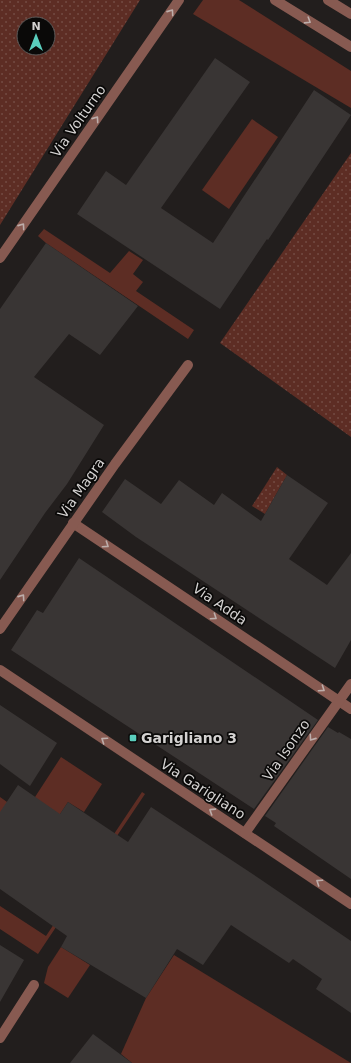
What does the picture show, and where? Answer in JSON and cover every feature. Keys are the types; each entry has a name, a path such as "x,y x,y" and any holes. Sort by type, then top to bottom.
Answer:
{"street":[{"name":"Via Volturno","path":"0,258 179,0"},
{"path":"275,0 351,47"},
{"path":"328,0 351,14"},
{"name":"Via Magra","path":"0,629 188,364"},
{"name":"Via Adda","path":"74,523 351,709"},
{"name":"Via Garigliano","path":"0,670 351,904"},
{"name":"Via Isonzo","path":"245,833 351,684"},
{"path":"0,1038 34,985"}],"shaded area":[{"path":"0,0 140,0 0,225"},
{"path":"203,0 239,0 351,71 351,108 193,14"},
{"path":"252,119 278,137 229,209 202,190"},
{"path":"351,153 351,437 220,343"},
{"path":"44,229 110,273 129,251 143,260 133,274 143,282 136,291 194,330 188,339 46,243 38,236"},
{"path":"277,467 287,475 265,514 252,506"},
{"path":"61,757 102,784 84,812 68,802 31,858 0,838 0,797 24,814"},
{"path":"142,792 145,794 38,954 0,929 0,906 46,936"},
{"path":"61,947 90,965 68,998 44,983 48,967"},
{"path":"174,955 351,1063 132,1063 121,1054 146,998"}],"building":[{"path":"215,58 250,82 161,208 213,243 314,90 351,115 220,309 77,214 106,171 126,185"},
{"path":"46,243 138,306 100,355 69,334 34,377 104,425 67,484 45,513 0,580 0,309"},
{"path":"287,475 328,503 289,559 327,585 351,553 351,640 335,668 136,537 102,512 125,479 161,504 179,480 214,505 222,493 261,521"},
{"path":"79,558 318,720 254,809 11,650 37,610 43,613"},
{"path":"0,705 57,743 30,786 0,764"},
{"path":"328,727 351,739 351,879 274,826 276,823 265,816"},
{"path":"18,785 60,814 68,802 128,842 151,807 351,941 351,1013 316,989 322,979 293,959 289,963 231,925 203,965 177,949 146,998 61,947 67,936 0,889 0,812"},
{"path":"0,945 24,960 0,1002"},
{"path":"93,1034 132,1063 70,1063"}],"place":[{"name":"Garigliano 3","path":"133,738"}]}
